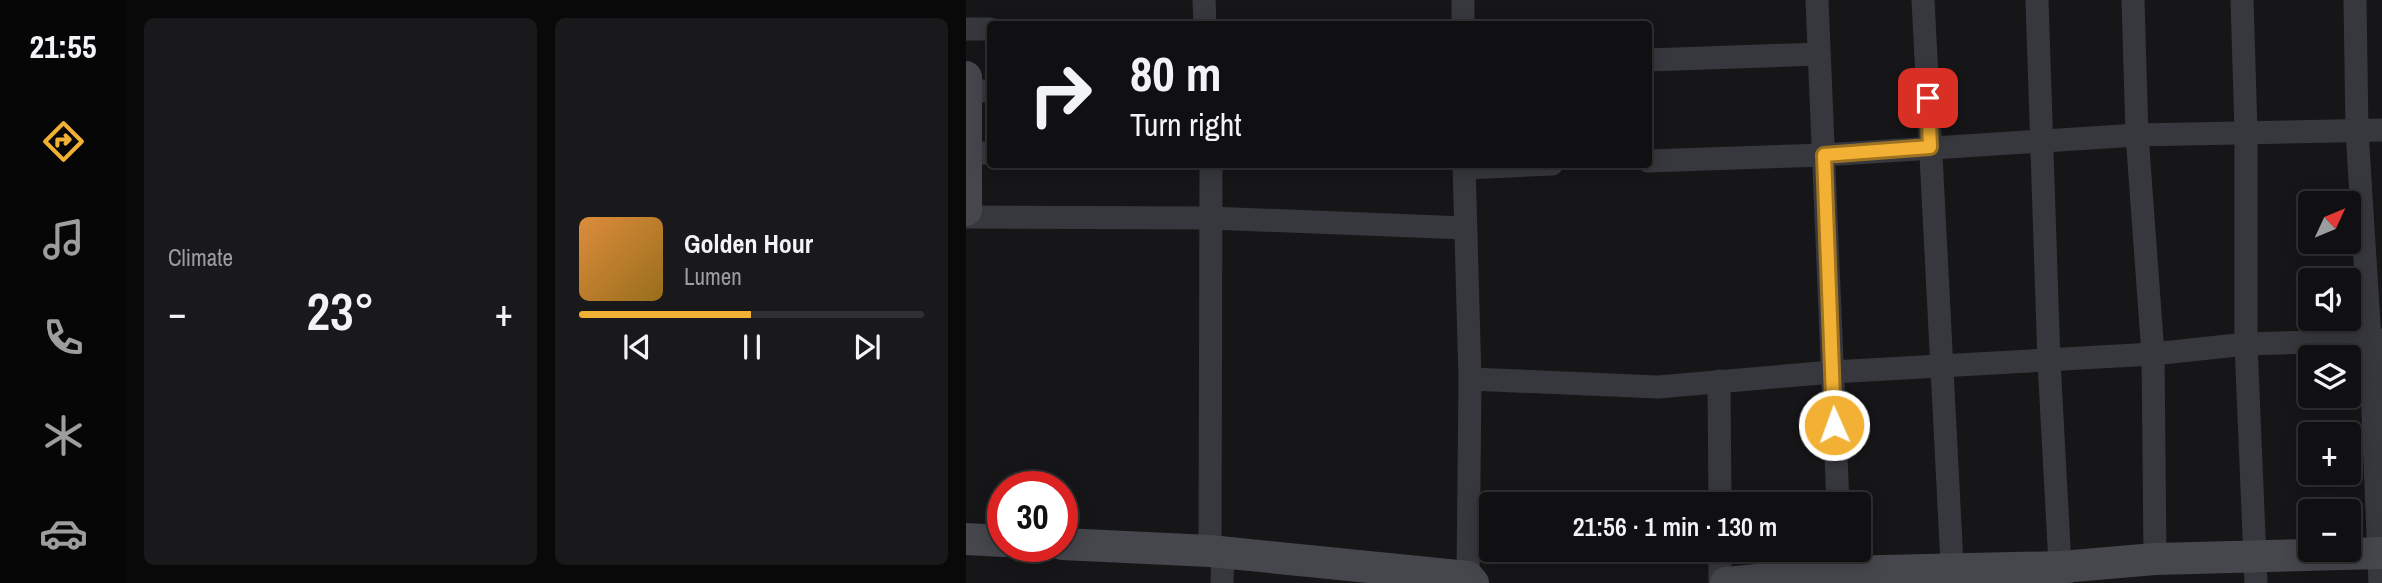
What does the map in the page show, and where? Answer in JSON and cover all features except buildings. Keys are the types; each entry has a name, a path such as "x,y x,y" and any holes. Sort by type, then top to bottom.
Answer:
{"street":[{"path":"1204,0 1205,21"},
{"path":"1463,0 1463,21"},
{"path":"1817,0 1837,492"},
{"path":"1923,0 1952,576"},
{"path":"2037,0 2049,362 2061,575"},
{"path":"2133,0 2137,135 2152,354 2155,559"},
{"path":"2242,0 2246,132 2246,344 2256,569"},
{"path":"1726,583 1841,568 1952,576 2061,575 2155,559 2256,569 2380,563 2376,340 2357,131 2355,0"},
{"path":"966,29 987,29"},
{"path":"1652,60 1819,54"},
{"path":"966,78 966,210"},
{"path":"966,91 987,91"},
{"path":"1652,161 1824,155 2137,135 2382,130"},
{"path":"966,153 987,153"},
{"path":"1211,168 1218,562"},
{"path":"1078,546 1218,562 1471,580 1464,168"},
{"path":"966,217 1210,218 1465,228"},
{"path":"1469,379 1658,387 1832,372 2049,362 2246,344 2376,340"},
{"path":"1719,381 1720,492"},
{"path":"966,539 987,540"},
{"path":"1720,562 1720,583"}],"route":[{"path":"1834,425 1824,155 1930,147 1928,98"}]}
